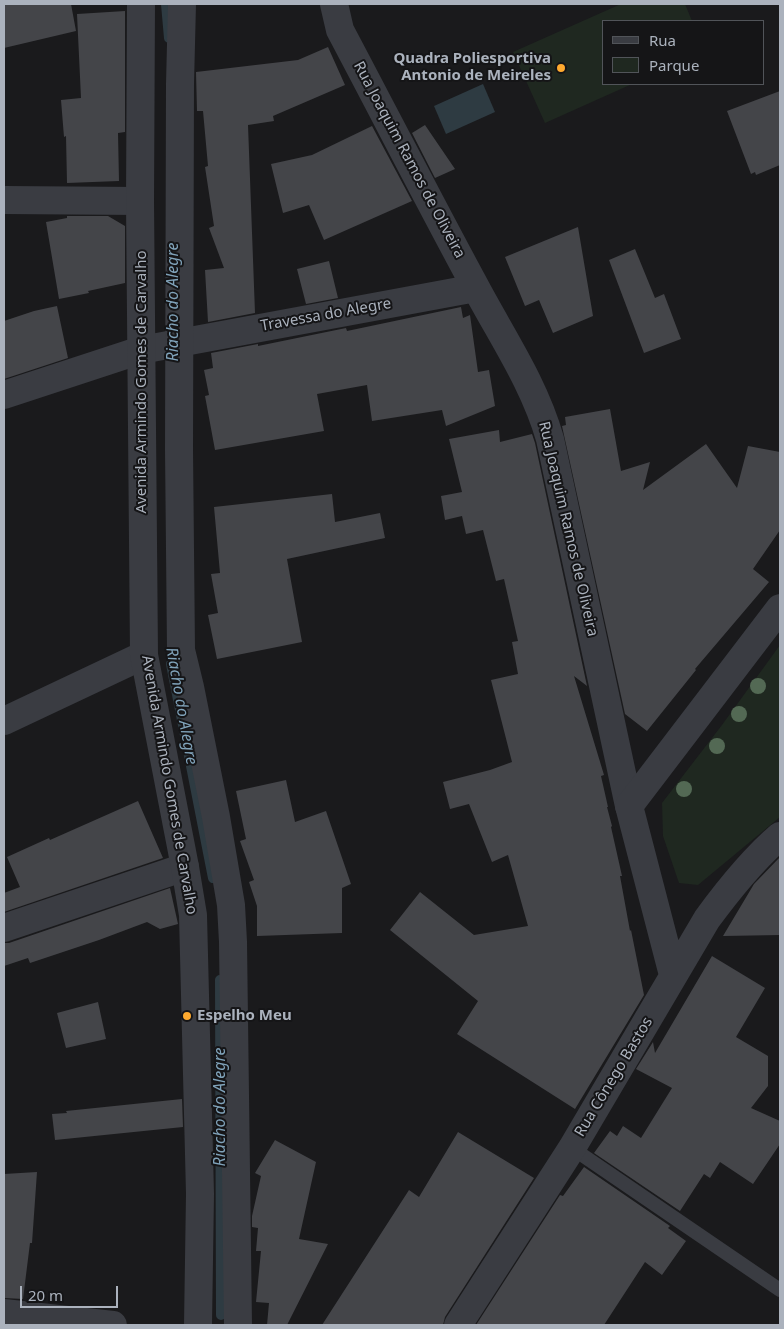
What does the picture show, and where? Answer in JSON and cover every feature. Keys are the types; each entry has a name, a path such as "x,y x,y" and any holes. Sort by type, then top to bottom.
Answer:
{"street":[{"name":"Avenida Armindo Gomes de Carvalho","path":"141,4 140,202 144,349 144,655 193,915 200,1194 198,1325"},
{"path":"182,4 178,342 181,650 216,817 231,905 238,1325"},
{"name":"Rua Joaquim Ramos de Oliveira","path":"334,4 340,30 476,288 534,392 543,416 550,439 629,806 673,975"},
{"path":"4,200 140,202"},
{"name":"Travessa do Alegre","path":"144,349 476,288"},
{"path":"4,395 144,349"},
{"path":"629,806 780,608"},
{"path":"4,721 144,655"},
{"name":"Rua Cônego Bastos","path":"458,1325 572,1148 707,919 730,888 774,846"},
{"path":"4,928 185,867"},
{"path":"8,1316 113,1325"}],"lane":[{"path":"572,1148 780,1290"}],"green space":[{"name":"Quadra Poliesportiva Antonio de Meireles","path":"621,4 685,4 692,20 602,20 602,85 630,85 545,123 513,52"},
{"path":"780,645 780,817 698,885 679,883 663,836 662,803"}],"shaded area":[{"path":"483,84 495,112 446,134 434,106"}],"building":[{"path":"4,4 71,4 76,31 4,48"},
{"path":"125,11 125,132 118,133 119,181 67,183 66,136 64,137 61,100 81,98 77,14"},
{"path":"328,47 345,85 273,116 274,121 248,125 255,313 208,322 205,270 224,268 209,228 214,226 205,167 208,166 203,111 197,111 196,72 298,60"},
{"path":"780,91 780,165 756,175 755,172 751,174 727,111"},
{"path":"425,125 455,169 435,178 412,133"},
{"path":"372,126 412,201 324,240 309,205 283,213 271,164 312,155"},
{"path":"67,216 108,216 125,226 125,283 59,299 46,222 67,218"},
{"path":"578,227 593,316 553,333 539,300 525,306 505,257"},
{"path":"635,249 655,298 664,294 681,339 644,353 609,260"},
{"path":"329,261 338,298 306,304 297,269"},
{"path":"57,306 68,358 4,379 4,321"},
{"path":"461,307 463,318 470,315 478,372 489,370 495,406 446,426 442,410 372,421 367,385 317,394 324,431 215,450 205,396 209,395 204,370 213,368 211,353 258,344 258,346 346,328 347,331"},
{"path":"610,409 621,471 650,462 643,490 706,444 737,488 748,446 780,452 780,530 753,569 769,582 695,669 647,731 625,714 562,426 566,425 565,417"},
{"path":"499,430 500,442 532,434 535,443 587,686 574,676 604,775 601,776 644,995 575,1109 457,1034 478,1001 390,930 420,892 474,935 528,926 508,855 492,862 469,804 450,809 443,782 490,770 512,762 491,680 518,674 512,642 518,641 504,579 496,581 483,530 466,534 462,516 445,520 441,496 462,492 449,439"},
{"path":"332,494 335,522 380,513 385,538 287,559 302,642 217,659 208,615 218,613 211,574 220,573 214,507"},
{"path":"286,780 295,822 326,811 351,884 342,888 342,933 257,936 257,906 249,882 254,880 240,841 246,839 236,791"},
{"path":"138,801 163,858 4,912 4,893 20,887 7,857"},
{"path":"780,857 780,935 723,936 754,884"},
{"path":"170,888 178,924 160,929 147,922 30,963 28,958 4,966 4,943 9,943"},
{"path":"712,956 765,988 736,1037 768,1056 768,1086 751,1108 780,1121 780,1144 753,1184 720,1162 710,1178 704,1174 680,1211 594,1153 610,1131 617,1136 623,1126 641,1138 672,1088 636,1069 653,1042 655,1053"},
{"path":"98,1002 106,1039 66,1048 57,1013"},
{"path":"182,1099 183,1127 55,1140 52,1114"},
{"path":"458,1132 534,1178 445,1317 443,1325 322,1325 409,1190 419,1197"},
{"path":"275,1140 316,1162 299,1239 328,1244 287,1325 267,1325 269,1303 256,1302 261,1251 256,1251 258,1228 252,1227 252,1216 261,1176 255,1173"},
{"path":"584,1167 670,1226 668,1228 686,1241 662,1275 645,1262 604,1325 476,1325 560,1195 563,1196"},
{"path":"37,1172 32,1243 30,1243 23,1299 4,1298 4,1174"}],"waterway":[{"name":"Riacho do Alegre","path":"166,4 169,38"},
{"name":"Riacho do Alegre","path":"171,664 213,878"},
{"name":"Riacho do Alegre","path":"220,980 221,1315"}],"place":[{"name":"Quadra Poliesportiva Antonio de Meireles","path":"561,68"},
{"name":"Espelho Meu","path":"187,1016"}]}
